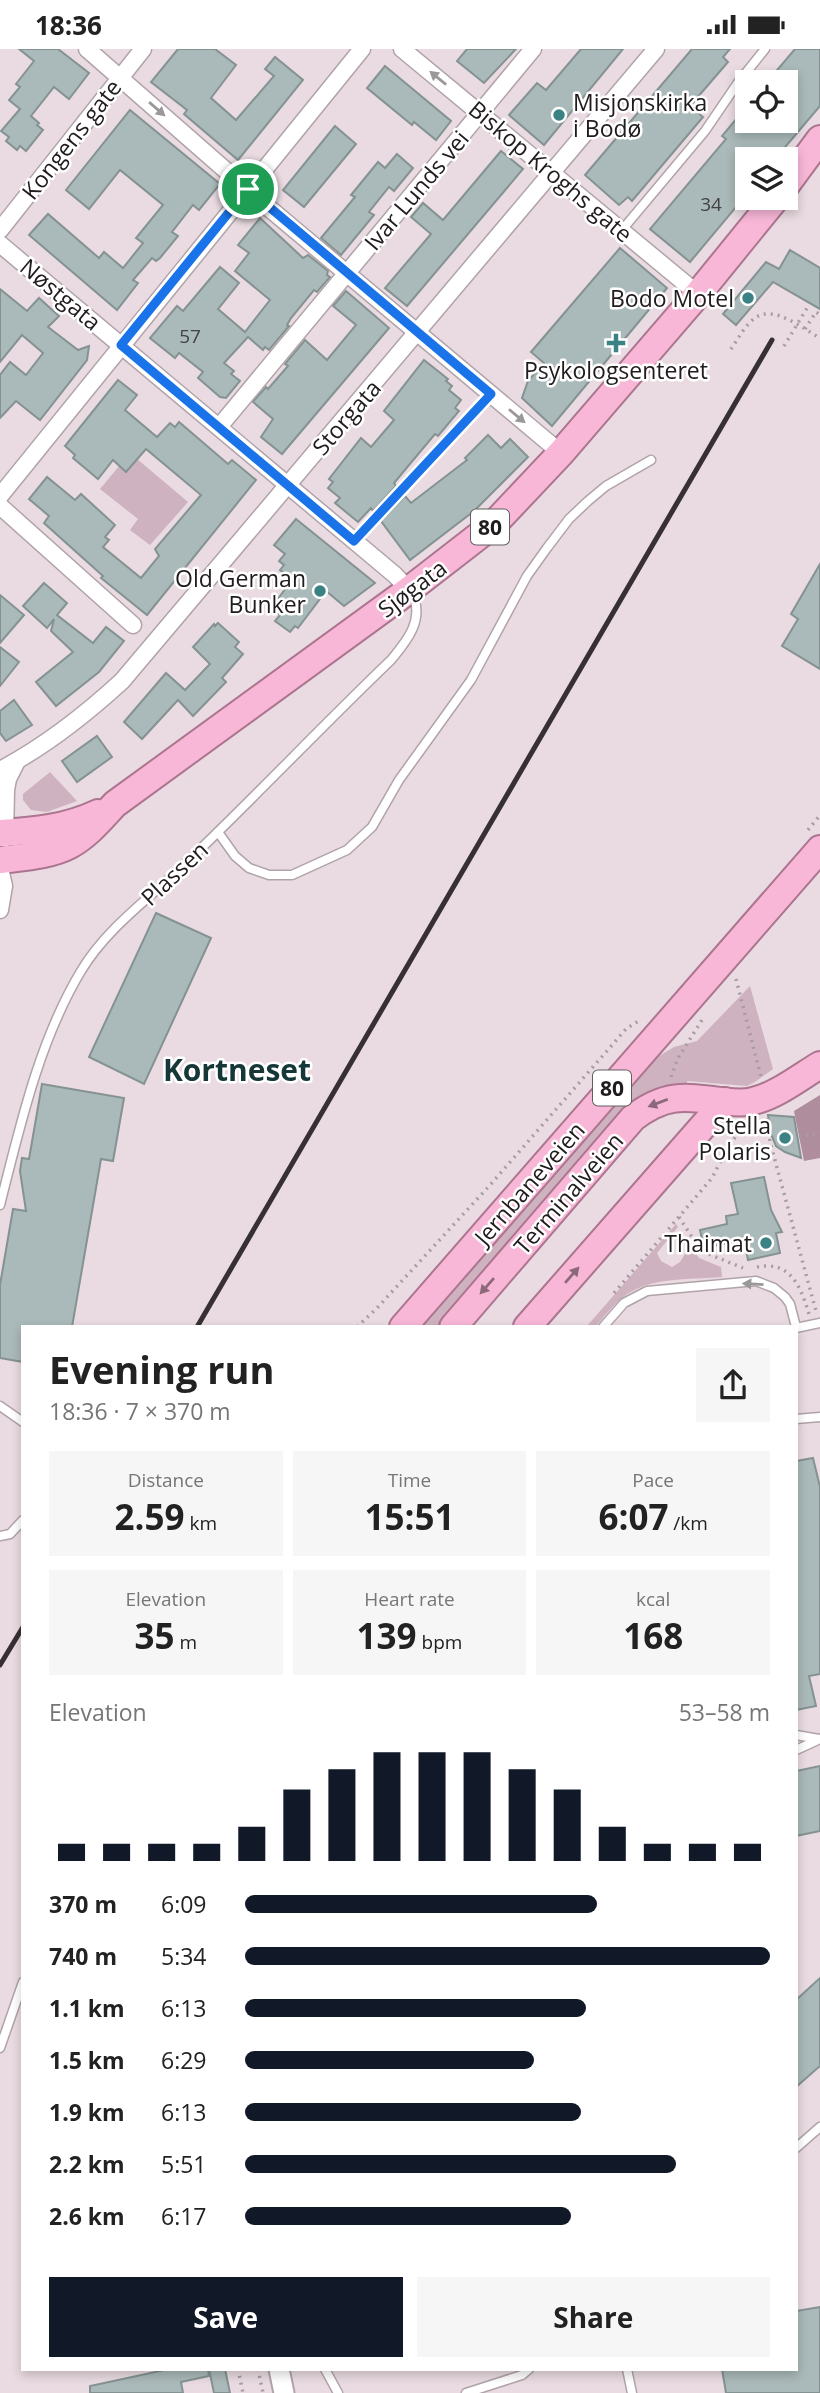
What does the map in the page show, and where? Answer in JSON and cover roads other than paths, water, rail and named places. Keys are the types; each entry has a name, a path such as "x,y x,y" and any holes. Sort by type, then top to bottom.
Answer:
{"highway":[{"name":"Sjøgata","path":"798,168 820,139"},
{"name":"Sjøgata","path":"798,174 820,153"},
{"name":"Sjøgata","path":"2,846 78,822 115,804 409,590 494,524 561,453 698,294 765,210"},
{"name":"Jernbaneveien","path":"405,1325 820,849"},
{"name":"Terminalveien","path":"455,1325 633,1118 647,1107 677,1097 742,1103 766,1097 820,1065"},
{"path":"529,1325 725,1101"}],"street":[{"path":"87,49 248,189 561,453"},
{"name":"Kongens gate","path":"0,230 143,49"},
{"path":"0,496 362,49"},
{"name":"Biskop Kroghs gate","path":"402,49 698,294"},
{"name":"Ivar Lunds vei","path":"219,427 533,49"},
{"name":"Storgata","path":"0,770 16,763 99,702 122,681 656,49"},
{"name":"Nøstgata","path":"0,244 409,590"},
{"path":"0,506 134,625"},
{"path":"2,846 6,790 16,763"},
{"path":"0,868 4,886 0,910"},
{"path":"279,2371 284,2393"}],"lane":[{"path":"622,230 705,131 765,49"},
{"path":"354,541 491,394"},
{"path":"218,832 235,856 249,868 269,875 292,875 347,850 372,827 399,780 471,680 527,576 562,529 606,486 651,460"},
{"name":"Plassen","path":"0,1205 41,1064 80,972 110,933 218,832 404,645 413,630 416,617 414,598 409,590"},
{"path":"605,1325 624,1303 647,1291 756,1281 774,1288 785,1297 790,1304 795,1325"},
{"path":"798,1327 819,1324"},
{"path":"0,1406 21,1421"},
{"path":"798,1419 820,1417"},
{"path":"0,1536 10,1534 21,1522"},
{"path":"798,1735 819,1739"},
{"path":"798,1750 819,1739"},
{"path":"0,2048 21,1988"},
{"path":"798,2146 820,2127"},
{"path":"326,2371 338,2393"},
{"path":"466,2393 522,2375 527,2371"},
{"path":"627,2371 632,2393"}],"railway":[{"path":"198,1325 772,340"},
{"path":"0,1665 21,1630"}],"place":[{"name":"Misjonskirka i Bodø","path":"559,115"},
{"name":"Bodo Motel","path":"748,298"},
{"name":"Psykologsenteret","path":"616,343"},
{"name":"Old German Bunker","path":"320,591"},
{"name":"Stella Polaris","path":"785,1138"},
{"name":"Thaimat","path":"766,1243"}],"district":[{"name":"Kortneset","path":"237,1069"}]}
